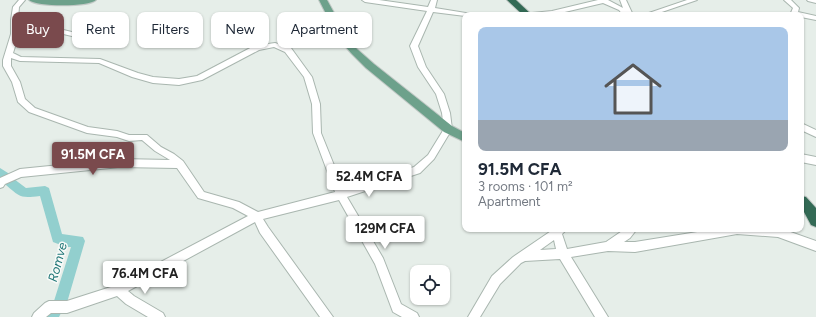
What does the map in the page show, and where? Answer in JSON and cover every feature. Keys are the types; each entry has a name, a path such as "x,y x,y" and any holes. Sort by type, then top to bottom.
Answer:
{"highway":[{"path":"511,0 525,12"},
{"path":"809,207 816,221"}],"main road":[{"path":"33,0 63,3 92,0"},
{"path":"324,0 344,39 354,51 370,66 448,129 462,136"}],"street":[{"path":"15,12 16,7 22,0"},
{"path":"365,0 462,14"},
{"path":"38,317 49,307 67,307 119,290 201,244 257,216 342,195 417,170 431,157 448,129 446,113 440,94 422,67 414,46 434,0"},
{"path":"556,12 600,2 602,0 624,12"},
{"path":"623,0 627,12"},
{"path":"656,12 694,0"},
{"path":"787,0 796,8 795,12"},
{"path":"810,0 816,1"},
{"path":"804,16 816,18"},
{"path":"12,44 7,60 7,66 16,82 21,100 32,110 87,130 117,134 129,138 144,137 158,149 171,156 180,164 201,195 236,205 257,216 264,230 326,317"},
{"path":"9,54 20,59 100,61 135,75 153,80 179,82 205,75 257,48 275,45 288,50 308,77 316,104 317,133 342,195 379,262 397,308 413,317"},
{"path":"804,128 816,134"},
{"path":"804,158 816,160"},
{"path":"0,184 2,181 20,173 120,163 180,164"},
{"path":"474,317 496,280 524,256 559,232"},
{"path":"560,232 563,254 602,317"},
{"path":"608,246 629,232"},
{"path":"524,256 563,254 608,246 635,247 725,232"},
{"path":"778,232 816,246"},
{"path":"119,290 130,300 159,317"}],"waterway":[{"name":"Romve","path":"0,173 4,176"},
{"name":"Romve","path":"10,182 24,193 45,191 57,238 66,241 79,241 61,301"},
{"name":"Romve","path":"52,317 54,313"}]}
